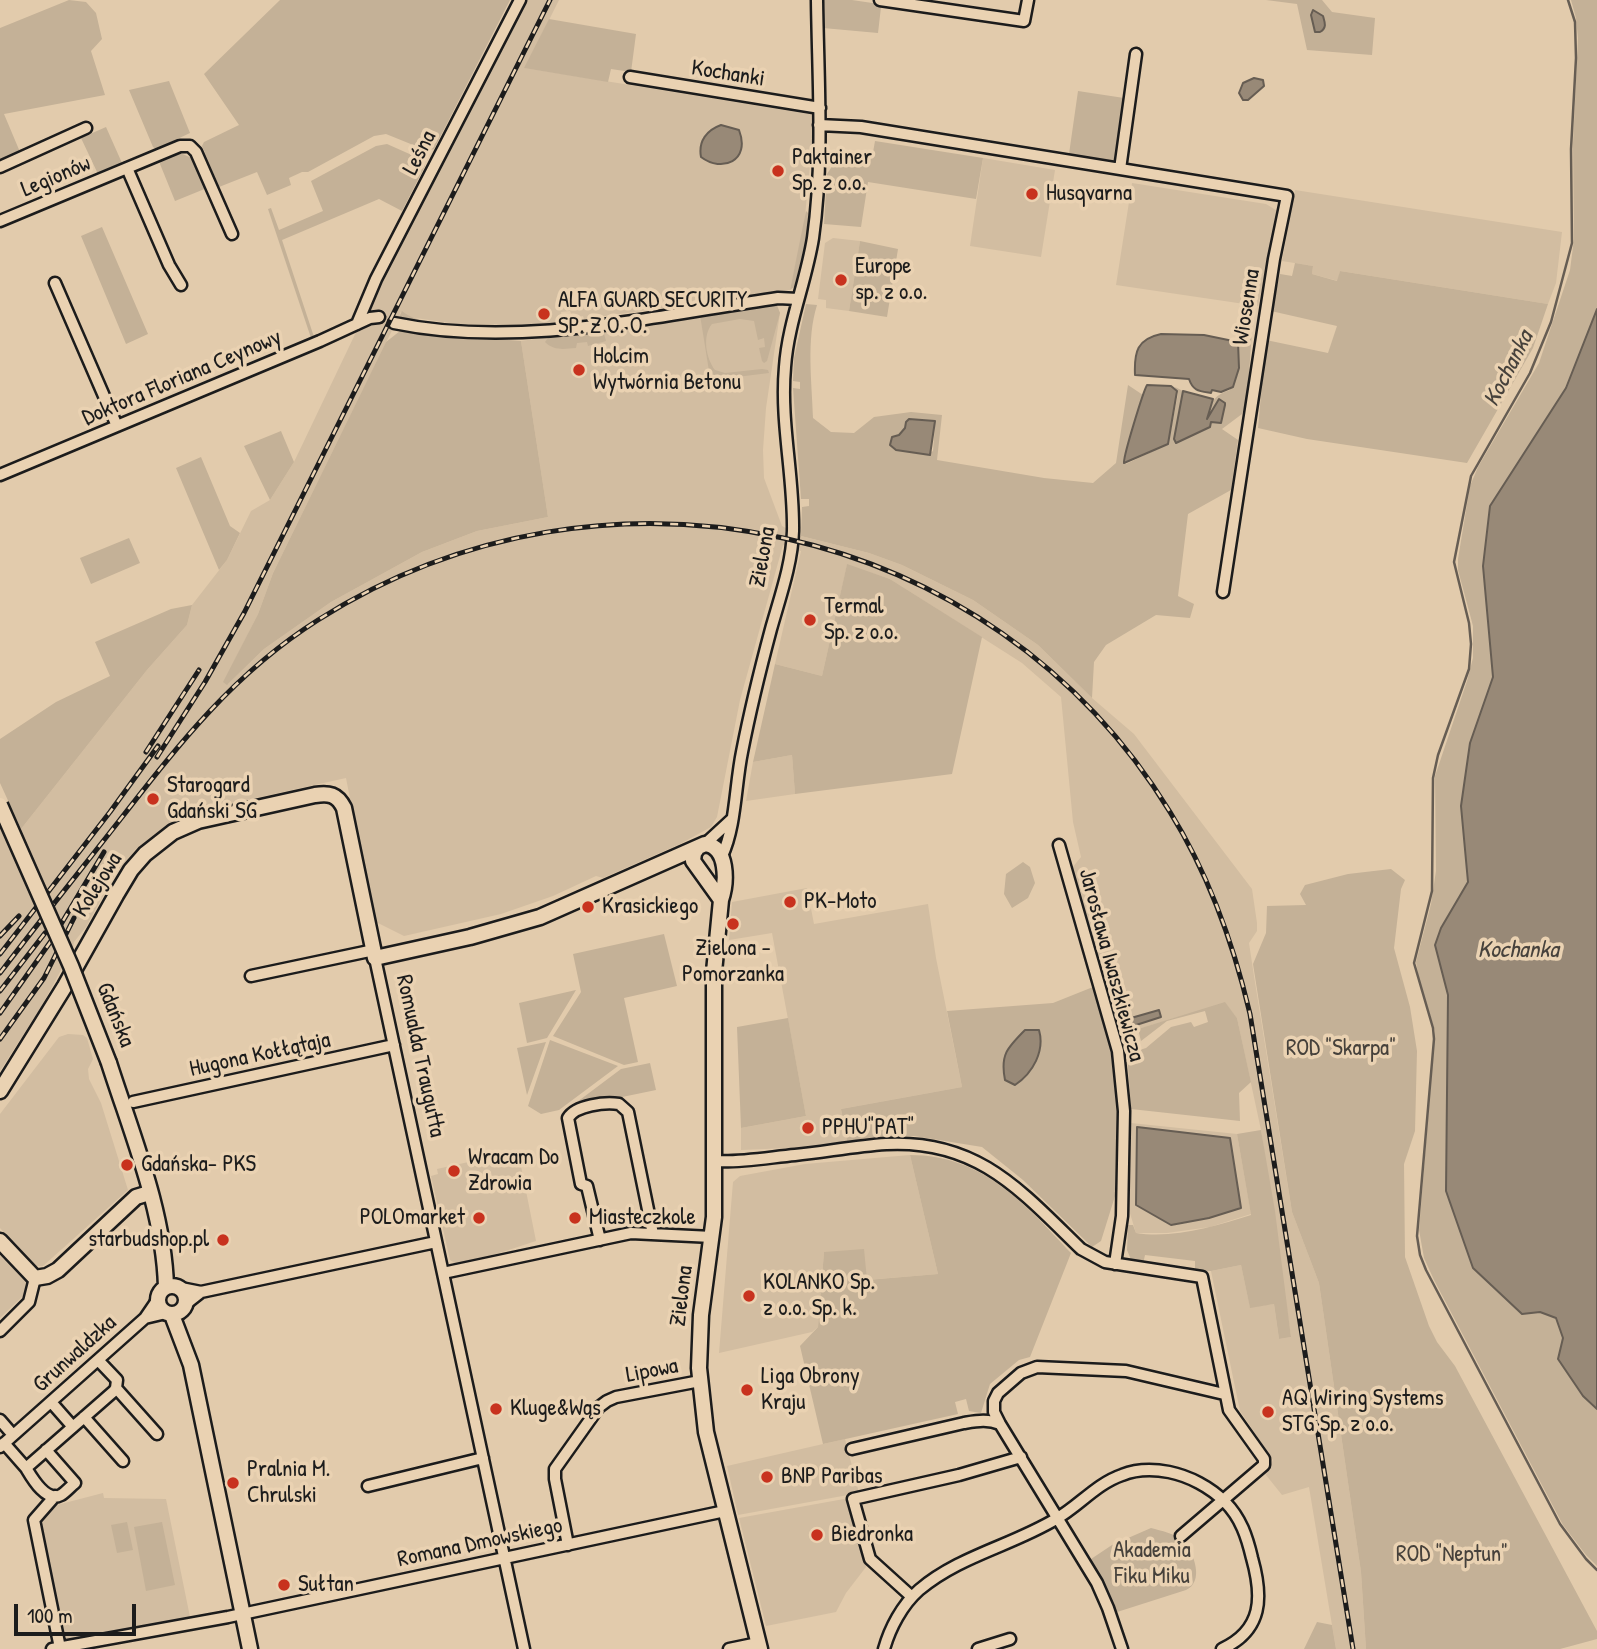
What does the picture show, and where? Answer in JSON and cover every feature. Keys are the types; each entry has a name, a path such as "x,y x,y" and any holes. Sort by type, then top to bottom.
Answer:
{"street":[{"name":"Leśna","path":"357,324 376,279 520,0"},
{"path":"394,323 499,334 550,332 778,298 798,299 813,237 820,108 817,0"},
{"path":"880,0 1024,21 1028,0"},
{"path":"1120,169 1136,54"},
{"name":"Kochanki","path":"630,77 820,108"},
{"name":"Wiosenna","path":"819,125 861,127 1287,195 1274,259 1223,592"},
{"name":"Legionów","path":"0,167 86,128"},
{"name":"Legionów","path":"0,221 180,146 190,146 196,152 232,234"},
{"name":"Legionów","path":"127,169 169,265 181,285"},
{"path":"55,283 117,426"},
{"name":"Zielona","path":"757,1645 706,1432 700,1381 699,1335 712,1237 715,1161 714,972 724,891 722,859 731,832 747,728 792,546 792,503 783,399 788,344 798,299"},
{"name":"Doktora Floriana Ceynowy","path":"0,475 379,317"},
{"name":"Kolejowa","path":"0,1091 65,986 131,870 158,843 173,832 198,821 315,795 327,793 334,796 344,808"},
{"name":"Gdańska","path":"0,804 87,1005 109,1063 164,1251 172,1268 170,1290"},
{"name":"Romualda Traugutta","path":"344,808 524,1649"},
{"path":"721,900 693,861 694,853 731,820"},
{"path":"375,954 517,925 702,845 712,845 719,849 722,859 717,870 709,873 662,864"},
{"name":"Jarosława Iwaszkiewicza","path":"1059,845 1118,1051 1124,1105 1122,1216 1115,1264"},
{"name":"Romualda Traugutta","path":"251,976 375,954"},
{"name":"Hugona Kołłątaja","path":"133,1102 394,1045"},
{"path":"600,1240 587,1186 581,1184 568,1118 576,1110 609,1102 620,1104 628,1112 653,1234"},
{"path":"715,1161 827,1152 885,1144 947,1150 989,1167 1009,1180 1093,1258 1202,1278 1229,1410 1264,1459 1264,1465 1181,1536"},
{"path":"35,1278 58,1270 136,1197 149,1193"},
{"path":"443,1273 631,1233 712,1237"},
{"path":"0,1241 35,1278"},
{"path":"170,1290 201,1292 436,1242"},
{"path":"0,1332 29,1302 35,1278"},
{"path":"170,1290 160,1307 177,1310 201,1292"},
{"path":"170,1290 186,1295 177,1310 250,1649"},
{"name":"Grunwaldzka","path":"2,1445 145,1318 170,1290"},
{"name":"Grunwaldzka","path":"145,1318 177,1310"},
{"path":"26,1468 116,1388 117,1380 99,1360"},
{"path":"1122,1649 1103,1595 1000,1424 994,1406 998,1393 1021,1373 1037,1367 1126,1371 1224,1394"},
{"name":"Lipowa","path":"568,1545 555,1469 599,1407 616,1397 700,1381"},
{"path":"116,1388 157,1434"},
{"path":"51,1402 72,1427"},
{"path":"84,1417 123,1461"},
{"path":"0,1420 13,1435"},
{"path":"852,1449 980,1420 1000,1424"},
{"path":"2,1445 26,1468 46,1494 55,1496"},
{"path":"46,1450 75,1483 55,1496 34,1520 56,1648"},
{"path":"912,1597 870,1559 853,1499 959,1475 1021,1457"},
{"path":"368,1486 483,1458"},
{"path":"884,1649 895,1622 912,1597 931,1580 960,1563 1058,1518 1110,1480 1139,1471 1163,1471 1197,1482 1224,1500 1245,1532 1257,1575 1257,1612 1248,1629 1234,1643 1222,1649"},
{"name":"Romana Dmowskiego","path":"56,1648 243,1614 725,1511"},
{"path":"978,1649 993,1647 1010,1639"},
{"path":"729,1649 757,1645"}],"shaded area":[{"path":"524,0 559,0 525,68 815,115 804,226 790,290 584,319 583,316 573,318 570,311 561,312 562,320 556,325 456,324 409,317 401,312 273,573 258,614 224,682 228,684 264,649 331,602 422,552 477,531 548,517 521,341 777,304 780,313 766,408 763,450 764,478 782,526 801,536 869,553 902,565 973,600 1038,645 1092,698 1134,734 1252,889 1257,931 1249,943 1292,1212 1319,1283 1361,1572 1366,1649 1336,1649 1309,1487 1282,1495 1262,1470 1273,1460 1240,1411 1211,1271 1241,1265 1250,1307 1274,1304 1279,1339 1291,1337 1261,1130 1237,1018 1225,1003 1122,1034 1072,868 1081,857 1073,822 1061,697 1022,663 890,579 847,565 822,676 775,664 801,551 783,545 740,700 717,817 711,827 680,844 603,878 596,876 553,896 501,914 404,936 374,921 346,778 170,817 172,822 135,850 115,874 86,927 74,942 41,1007 0,1071 0,828 5,840 21,829 147,670 187,625 192,605 227,560 251,511 270,500 294,462 380,282"},
{"path":"983,158 1055,170 1041,257 970,246"},
{"path":"1132,183 1266,204 1279,212 1258,306 1116,285"},
{"path":"1295,190 1562,232 1556,283 1548,304 1340,271 1338,281 1312,274 1313,266 1282,261"},
{"path":"833,238 860,241 849,311 826,308 826,300 818,299 825,243"},
{"path":"792,755 795,794 746,801 753,762"},
{"path":"807,888 814,924 928,904 962,1087 841,1109 847,1141 812,1147 741,1150 741,1128 806,1116 772,933 729,940 732,902"},
{"path":"68,1034 83,1035 87,1038 93,1059 88,1069 89,1079 101,1103 128,1190 43,1266 34,1266 0,1228 0,1114 59,1037"},
{"path":"1131,1123 1237,1134 1251,1214 1210,1227 1167,1233 1136,1233 1129,1210"},
{"path":"518,1151 536,1241 456,1264 450,1260 431,1176 438,1174 437,1169"},
{"path":"910,1155 938,1274 866,1280 824,1252 818,1327 812,1332 719,1353 733,1182 740,1176 805,1164"},
{"path":"0,1253 26,1283 23,1296 0,1318"},
{"path":"845,1439 859,1493 738,1515 727,1466"},
{"path":"103,1493 104,1498 166,1499 190,1617 63,1640 38,1520 53,1506"},
{"path":"844,1499 849,1503 866,1567 846,1593 836,1612 766,1626 739,1518"}],"green space":[{"path":"69,0 86,2 96,13 102,39 91,51 105,95 4,114 20,152 0,160 0,28"},
{"path":"280,0 510,0 434,149 428,151 386,134 374,136 308,172 289,178 291,185 267,195 257,172 219,187 202,146 204,142 239,125 204,74"},
{"path":"823,0 879,4 881,7 878,33 823,28"},
{"path":"1266,0 1322,0 1332,12 1375,18 1372,55 1307,50 1297,4"},
{"path":"1571,0 1597,0 1597,309 1566,388 1533,442 1483,566 1493,677 1470,743 1461,806 1468,882 1441,928 1435,945 1448,995 1446,1191 1540,1312 1556,1318 1563,1338 1559,1359 1583,1396 1597,1409 1597,1566 1563,1525 1434,1280 1424,1258 1419,1230 1435,1031 1416,962 1431,904 1436,871 1435,776 1473,658 1473,626 1458,570 1458,559 1470,486 1478,467 1539,363 1570,270 1574,239 1573,143 1578,38"},
{"path":"549,19 636,34 631,72 611,69 608,82 524,68"},
{"path":"169,81 190,133 156,149 129,90"},
{"path":"1078,91 1124,98 1115,161 1069,154"},
{"path":"106,127 122,163 98,174 81,138"},
{"path":"875,141 983,158 976,199 868,182 861,227 824,224 827,174 840,154 872,158"},
{"path":"387,144 423,160 425,166 402,211 379,199 282,240 314,337 311,338 268,209 271,208 279,230 323,211 311,181 376,146"},
{"path":"178,152 194,159 207,188 175,201 160,164 161,159"},
{"path":"806,211 806,241 794,287 790,290"},
{"path":"102,227 148,334 126,344 81,236"},
{"path":"860,241 898,249 887,317 849,311"},
{"path":"1295,263 1313,266 1312,274 1337,281 1340,271 1548,304 1533,348 1467,463 1307,439 1258,428 1266,340 1328,353 1337,326 1271,311 1280,274 1292,276"},
{"path":"776,304 780,313 767,361 764,363 759,348 765,347 764,338 758,340 754,321 740,319 712,324 706,341 707,353 715,370 725,373 762,369 768,370 769,373 712,380 709,371 700,315"},
{"path":"806,304 817,305 811,347 813,418 831,432 854,433 874,417 911,412 942,415 937,460 1044,478 1093,483 1116,463 1128,385 1143,395 1123,460 1126,464 1168,444 1178,394 1175,387 1183,391 1174,439 1179,441 1210,427 1211,422 1221,421 1224,409 1219,399 1208,419 1207,415 1212,402 1230,390 1238,342 1252,332 1247,401 1242,414 1222,429 1238,440 1231,490 1188,514 1178,596 1194,604 1190,618 1156,615 1106,645 1094,662 1092,698 1038,645 973,600 902,565 869,553 801,536 802,507 809,506 809,499 801,499 793,388 800,389 800,382 793,381 794,358","holes":["935,424 933,451 927,455 896,450 890,445 891,437 899,435 905,428"]},
{"path":"402,311 436,323 504,325 504,330 449,327 398,319"},
{"path":"603,330 606,341 588,346 587,342 577,343 576,348 559,349 545,342 556,336"},
{"path":"400,331 521,341 548,517 477,531 422,552 331,602 264,649 227,685 223,682 258,614 273,573 386,342"},
{"path":"281,431 294,462 270,500 244,446"},
{"path":"201,457 230,526 240,533 219,570 176,468"},
{"path":"129,538 140,563 91,584 80,558"},
{"path":"847,564 890,579 982,637 952,774 795,794 792,755 753,762 775,664 822,676"},
{"path":"192,605 187,625 147,670 21,829 0,783 0,739 56,702 110,676 95,642 171,609"},
{"path":"1023,862 1030,867 1035,883 1028,898 1012,908 1004,894 1006,874"},
{"path":"1391,869 1405,880 1401,889 1394,948 1410,1007 1417,1051 1415,1131 1404,1164 1405,1257 1437,1342 1455,1366 1597,1631 1597,1639 1560,1649 1366,1649 1361,1572 1319,1283 1292,1212 1253,964 1266,933 1267,906 1306,905 1300,894 1305,885 1348,874"},
{"path":"664,934 677,986 624,998 638,1062 624,1065 553,1036 581,992 573,954"},
{"path":"1093,987 1110,1045 1117,1108 1115,1196 1101,1241 1092,1247 1023,1180 982,1147 914,1136 881,1136 847,1141 841,1109 962,1087 947,1011 1053,1003"},
{"path":"576,990 547,1038 527,1043 519,1003"},
{"path":"1225,1002 1237,1018 1251,1082 1239,1093 1240,1121 1131,1109 1127,1054 1146,1048 1171,1027 1191,1022 1194,1027 1208,1022 1205,1011 1167,1021 1141,1041 1138,1029"},
{"path":"788,1018 806,1116 741,1128 737,1027"},
{"path":"550,1040 618,1066 559,1110 541,1114 528,1106"},
{"path":"546,1042 527,1095 517,1048"},
{"path":"650,1063 656,1090 569,1108 621,1069"},
{"path":"1261,1130 1275,1211 1291,1337 1279,1339 1274,1304 1250,1308 1241,1265 1195,1271 1195,1261 1145,1255 1143,1264 1132,1262 1127,1250 1128,1225 1133,1225 1136,1233 1165,1234 1194,1230 1251,1215 1237,1134"},
{"path":"910,1155 936,1157 981,1173 1019,1200 1071,1253 1030,1357 1019,1360 990,1384 981,1413 969,1411 966,1399 955,1402 958,1414 823,1444 800,1346 818,1327 824,1252 864,1249 867,1280 938,1274"},
{"path":"127,1522 133,1550 117,1553 111,1525"},
{"path":"162,1522 175,1585 146,1591 134,1527"},
{"name":"Akademia Fiku Miku","path":"1151,1528 1172,1534 1183,1541 1194,1560 1195,1581 1186,1590 1114,1613 1088,1561 1112,1545"},
{"path":"1317,1622 1332,1625 1336,1649 1304,1649"}],"water":[{"path":"1313,10 1323,16 1325,27 1320,32 1315,32 1311,15"},
{"path":"1254,78 1263,80 1264,86 1248,100 1243,100 1239,93 1243,83"},
{"path":"721,125 739,130 742,141 738,156 725,164 717,164 701,157 701,146 708,133"},
{"name":"Kochanka","path":"1597,309 1597,1409 1583,1396 1558,1359 1563,1338 1556,1318 1540,1312 1522,1314 1473,1268 1446,1191 1448,995 1435,945 1441,928 1468,882 1461,806 1470,743 1493,677 1483,566 1490,506 1566,388"},
{"path":"1161,334 1204,335 1238,342 1239,368 1233,387 1221,392 1212,390 1211,393 1197,390 1189,379 1135,375 1136,353 1142,343"},
{"path":"1147,385 1171,386 1177,391 1168,444 1124,463 1134,424"},
{"path":"1183,391 1213,399 1207,419 1219,399 1225,405 1221,423 1211,422 1210,427 1176,443 1174,439"},
{"path":"909,419 935,421 930,455 896,450 890,445 892,437 899,435"},
{"path":"1159,1010 1161,1017 1133,1026 1131,1018"},
{"path":"1025,1030 1039,1030 1039,1053 1032,1068 1015,1085 1005,1080 1004,1058 1009,1047"},
{"path":"1137,1127 1230,1138 1241,1208 1209,1218 1171,1225 1136,1205"}],"waterway":[{"name":"Kochanka","path":"1568,0 1575,22 1576,58 1571,149 1572,243 1551,322 1530,373 1471,476 1454,562 1469,623 1471,644 1469,669 1438,755 1433,778 1432,891 1414,963 1434,1039 1417,1236 1426,1270 1560,1524 1597,1570"}],"railway":[{"path":"157,757 205,682 244,613 550,0"},
{"path":"0,973 186,738 234,687 260,663 318,620 429,564 547,532 666,524 785,538 898,575 1002,633 1094,712 1170,812 1208,885 1228,935 1250,1014 1353,1649"},
{"path":"146,752 199,670"},
{"path":"0,954 158,746"},
{"path":"0,1013 51,941 104,852"},
{"path":"0,936 19,916"},
{"path":"0,1039 44,978 74,918"},
{"path":"0,991 45,933"}],"place":[{"name":"Paktainer Sp. z o.o.","path":"778,171"},
{"name":"Husqvarna","path":"1032,194"},
{"name":"Europe sp. z o.o.","path":"841,280"},
{"name":"ALFA GUARD SECURITY SP. Z O. O.","path":"544,314"},
{"name":"Holcim Wytwórnia Betonu","path":"579,370"},
{"name":"Termal Sp. z o.o.","path":"810,620"},
{"name":"Starogard Gdański SG","path":"153,799"},
{"name":"PK-Moto","path":"790,902"},
{"name":"Krasickiego","path":"588,907"},
{"name":"Zielona - Pomorzanka","path":"733,924"},
{"name":"PPHU\"PAT\"","path":"808,1128"},
{"name":"Gdańska- PKS","path":"127,1165"},
{"name":"Wracam Do Zdrowia","path":"454,1171"},
{"name":"POLOmarket","path":"479,1218"},
{"name":"Miasteczkole","path":"575,1218"},
{"name":"starbudshop.pl","path":"223,1240"},
{"name":"KOLANKO Sp. z o.o. Sp. k.","path":"749,1296"},
{"name":"Liga Obrony Kraju","path":"747,1390"},
{"name":"Kluge&Wąs","path":"496,1409"},
{"name":"AQ Wiring Systems STG Sp. z o.o.","path":"1268,1412"},
{"name":"BNP Paribas","path":"767,1477"},
{"name":"Pralnia M. Chrulski","path":"233,1483"},
{"name":"Biedronka","path":"817,1535"},
{"name":"Sułtan","path":"284,1585"}],"park label":[{"name":"ROD \"Skarpa\"","path":"1341,1049"},
{"name":"ROD \"Neptun\"","path":"1452,1555"}]}
